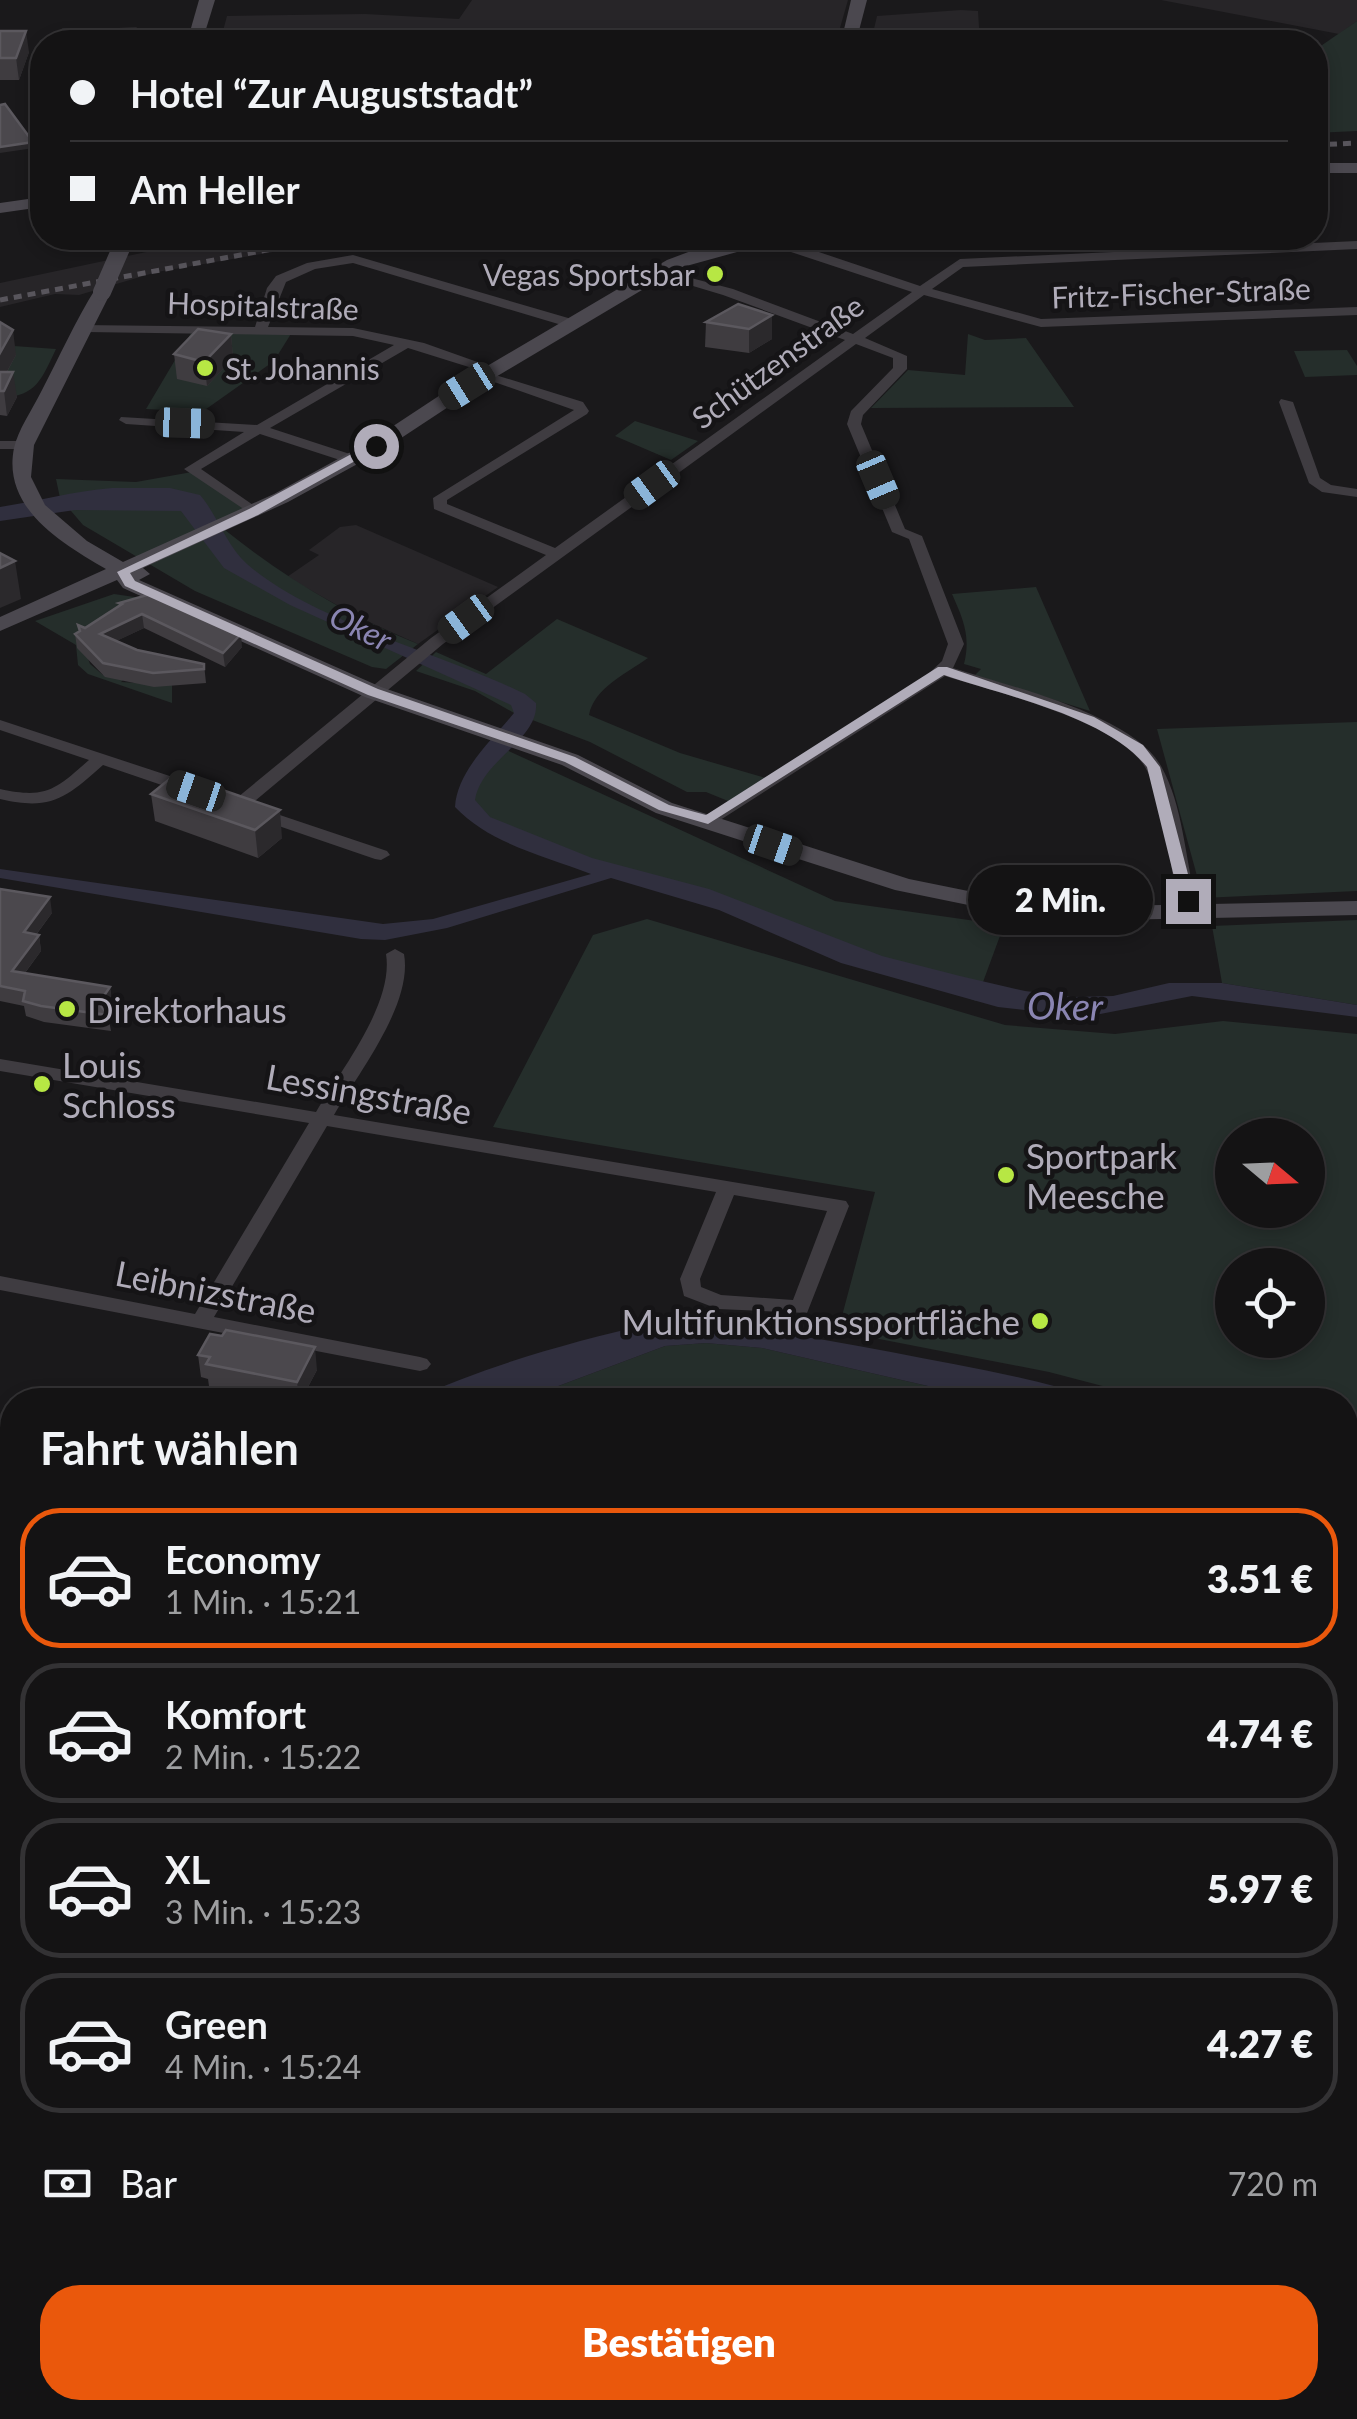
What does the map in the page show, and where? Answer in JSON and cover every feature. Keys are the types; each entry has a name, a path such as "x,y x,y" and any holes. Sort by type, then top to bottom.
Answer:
{"main road":[{"path":"198,30 207,0"},
{"path":"851,30 860,0"},
{"path":"1328,168 1357,168"},
{"path":"0,208 30,204"},
{"path":"120,250 86,328 24,445 21,477 29,499 45,516 80,545 123,572 130,584 381,685 537,739 664,808 872,876 1011,904 1156,914 1357,908"},
{"path":"0,625 254,512 350,459 658,271 716,250"}],"street":[{"name":"Schützenstraße","path":"1328,246 1357,245"},
{"name":"Fritz-Fischer-Straße","path":"799,250 922,291 1041,322 1357,311"},
{"name":"Schützenstraße","path":"224,801 556,554 960,263 1223,250"},
{"path":"261,328 274,288 281,280 312,266 353,260 570,323"},
{"path":"658,271 889,348 902,360 900,369 854,418 899,532 915,536 951,624 954,650 942,670 708,820"},
{"name":"Hospitalstraße","path":"86,328 352,332 406,343 578,405 582,411 440,498 439,506 556,554"},
{"path":"254,512 192,472 194,466 406,343"},
{"path":"1286,402 1314,480 1327,489 1357,493"},
{"path":"126,420 258,429 350,459"},
{"path":"0,445 24,445"},
{"path":"942,670 1089,720 1138,748 1153,767 1188,901"},
{"path":"0,725 382,855"},
{"path":"0,794 27,802 46,801 101,758"},
{"path":"201,1322 394,995 398,972 395,954"},
{"name":"Lessingstraße","path":"0,1065 839,1206 800,1308 718,1302 691,1291 690,1279 727,1188"},
{"name":"Leibnizstraße","path":"0,1283 420,1364"}],"shaded area":[{"path":"472,0 848,0 839,30 223,30 227,16 365,14 459,19"},
{"path":"1161,0 1357,0 1357,21 1339,34"},
{"path":"978,11 979,30 874,30 877,16"},
{"path":"1357,21 1357,131 1328,132 1328,41"},
{"path":"285,250 157,272 79,295 55,294 0,307 0,283 151,251"},
{"path":"194,328 294,329 274,361 202,412 146,409"},
{"path":"968,334 985,340 1026,338 1074,407 871,408 908,370 965,375"},
{"path":"0,345 56,349 42,377 30,390 0,397"},
{"path":"1347,350 1357,366 1357,375 1305,377 1294,351"},
{"path":"635,421 698,441 671,460 615,436"},
{"path":"192,472 247,508 225,530 294,580 418,644 386,669 372,667 195,591 83,525 60,498 56,479 136,482"},
{"path":"356,525 498,587 418,644 360,618 287,577 319,555 309,550 340,527"},
{"path":"1036,587 1090,711 975,675 981,669 964,664 966,636 952,594"},
{"path":"114,594 141,598 86,653 90,664 103,675 108,672 124,679 121,682 172,685 172,703 88,674 78,665 76,645 35,621"},
{"path":"557,619 648,658 604,689 589,715 680,753 769,779 733,803 706,792 687,792 590,742 514,713 475,691 416,671 436,652 486,674"},
{"path":"1357,722 1357,891 1203,898 1157,729"},
{"path":"500,747 835,901 1004,925 976,1001 671,887 613,874 469,808 478,770"},
{"name":"Sportpark Meesche","path":"647,919 1005,1025 1115,1034 1223,1021 1357,1034 1357,1388 1110,1388 1049,1372 838,1331 875,1192 493,1127 593,935"},
{"path":"1357,920 1357,1005 1222,983 1212,926"},
{"path":"706,1343 762,1348 937,1388 553,1388 665,1346"}],"water":[{"name":"Oker","path":"112,488 170,488 200,495 240,556 275,585 343,620 493,679 536,703 529,728 479,786 475,800 490,817 592,858 709,889 882,956 1025,991 1073,997 1113,996 1169,983 1222,983 1357,1005 1357,1017 1192,996 1085,1017 998,1007 841,963 719,910 611,878 447,928 385,940 0,878 0,869 383,924 433,919 591,874 501,840 455,807 469,769 514,713 511,705 290,605 224,568 181,511 75,510 0,521 0,507"},
{"path":"654,1323 743,1329 832,1341 1059,1388 937,1388 762,1348 706,1343 665,1346 553,1388 440,1388 530,1355"}],"building":[{"path":"0,31 26,31 16,58 0,58"},
{"path":"5,104 30,142 0,147 0,105"},
{"path":"738,304 772,315 749,329 706,322"},
{"path":"0,322 13,330 0,353"},
{"path":"198,329 231,334 204,362 174,354"},
{"path":"0,372 13,372 4,391 0,391"},
{"path":"0,553 15,561 0,568"},
{"path":"154,593 241,634 223,653 142,614 100,634 137,650 204,664 204,669 153,673 103,663 75,634 80,631 78,625 85,628 122,604 119,603"},
{"path":"176,774 280,810 255,830 151,794"},
{"path":"0,889 50,897 24,932 39,935 12,971 110,987 99,1003 108,1015 41,1006 23,1001 25,991 0,986"},
{"path":"226,1330 315,1347 297,1382 206,1364 210,1357 198,1355 210,1334 222,1336"}],"railway":[{"path":"1328,144 1357,143"},
{"path":"0,300 267,250"}],"place":[{"name":"Vegas Sportsbar","path":"715,274"},
{"name":"St. Johannis","path":"205,368"},
{"name":"Direktorhaus","path":"67,1009"},
{"name":"Louis Schloss","path":"42,1084"},
{"name":"Sportpark Meesche","path":"1006,1175"},
{"name":"Multifunktionssportfläche","path":"1040,1321"}],"route":[{"path":"376,446 254,512 123,572 130,584 304,663 373,692 570,760 664,808 708,820 914,692 942,670 1089,720 1125,737 1138,748 1153,767 1188,901"}]}
